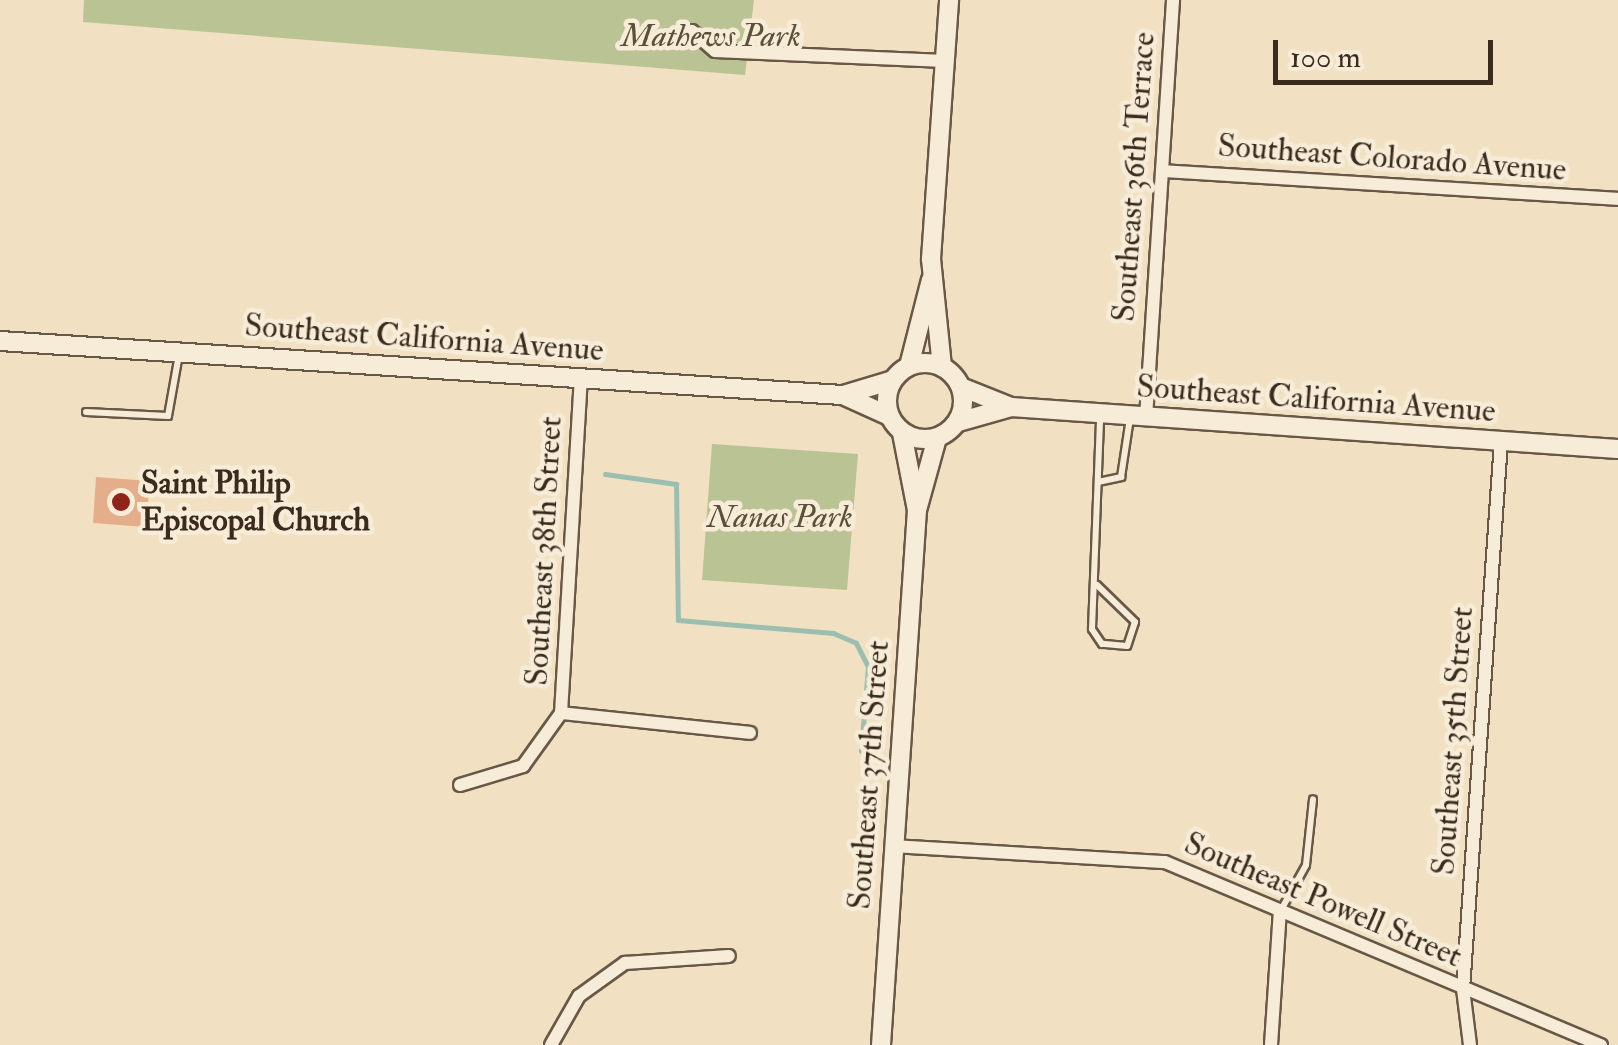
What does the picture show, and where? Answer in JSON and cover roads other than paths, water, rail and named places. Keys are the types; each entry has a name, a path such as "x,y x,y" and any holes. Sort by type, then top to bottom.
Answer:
{"main road":[{"path":"931,280 908,366 892,380 888,416 902,433 937,438 958,422 960,387 942,367 931,280 949,0"},
{"name":"Southeast California Avenue","path":"0,341 844,395 892,380"},
{"path":"908,366 942,367"},
{"name":"Southeast California Avenue","path":"960,387 1011,407 1618,449"},
{"name":"Southeast California Avenue","path":"844,395 888,416"},
{"name":"Southeast California Avenue","path":"958,422 1011,407"},
{"name":"Southeast 37th Street","path":"902,433 916,510"},
{"name":"Southeast 37th Street","path":"881,1045 916,510 937,438"}],"street":[{"name":"Southeast 36th Terrace","path":"1138,417 1162,171 1173,0"},
{"path":"692,31 716,51 944,62"},
{"name":"Southeast Colorado Avenue","path":"1162,171 1618,200"},
{"name":"Southeast 38th Street","path":"460,786 523,766 561,712 581,378"},
{"name":"Southeast 35th Street","path":"1470,1045 1464,989 1500,441"},
{"path":"561,712 595,723 750,733"},
{"name":"Southeast Powell Street","path":"894,846 1144,858 1280,910 1601,1045"},
{"path":"1271,1045 1280,910"},
{"path":"551,1045 579,996 625,963 729,956"}],"lane":[{"path":"86,412 168,416 179,352"},
{"path":"1097,585 1135,622 1127,646 1102,644 1092,629 1097,585 1100,414"},
{"path":"1098,482 1121,477 1138,417"},
{"path":"1280,910 1306,865 1313,799"}],"waterway":[{"path":"605,474 676,484 678,620 833,633 856,643 868,667 861,751"}],"place":[{"name":"Saint Philip Episcopal Church","path":"121,502"}],"park label":[{"name":"Mathews Park","path":"711,36"},
{"name":"Nanas Park","path":"780,517"}]}
